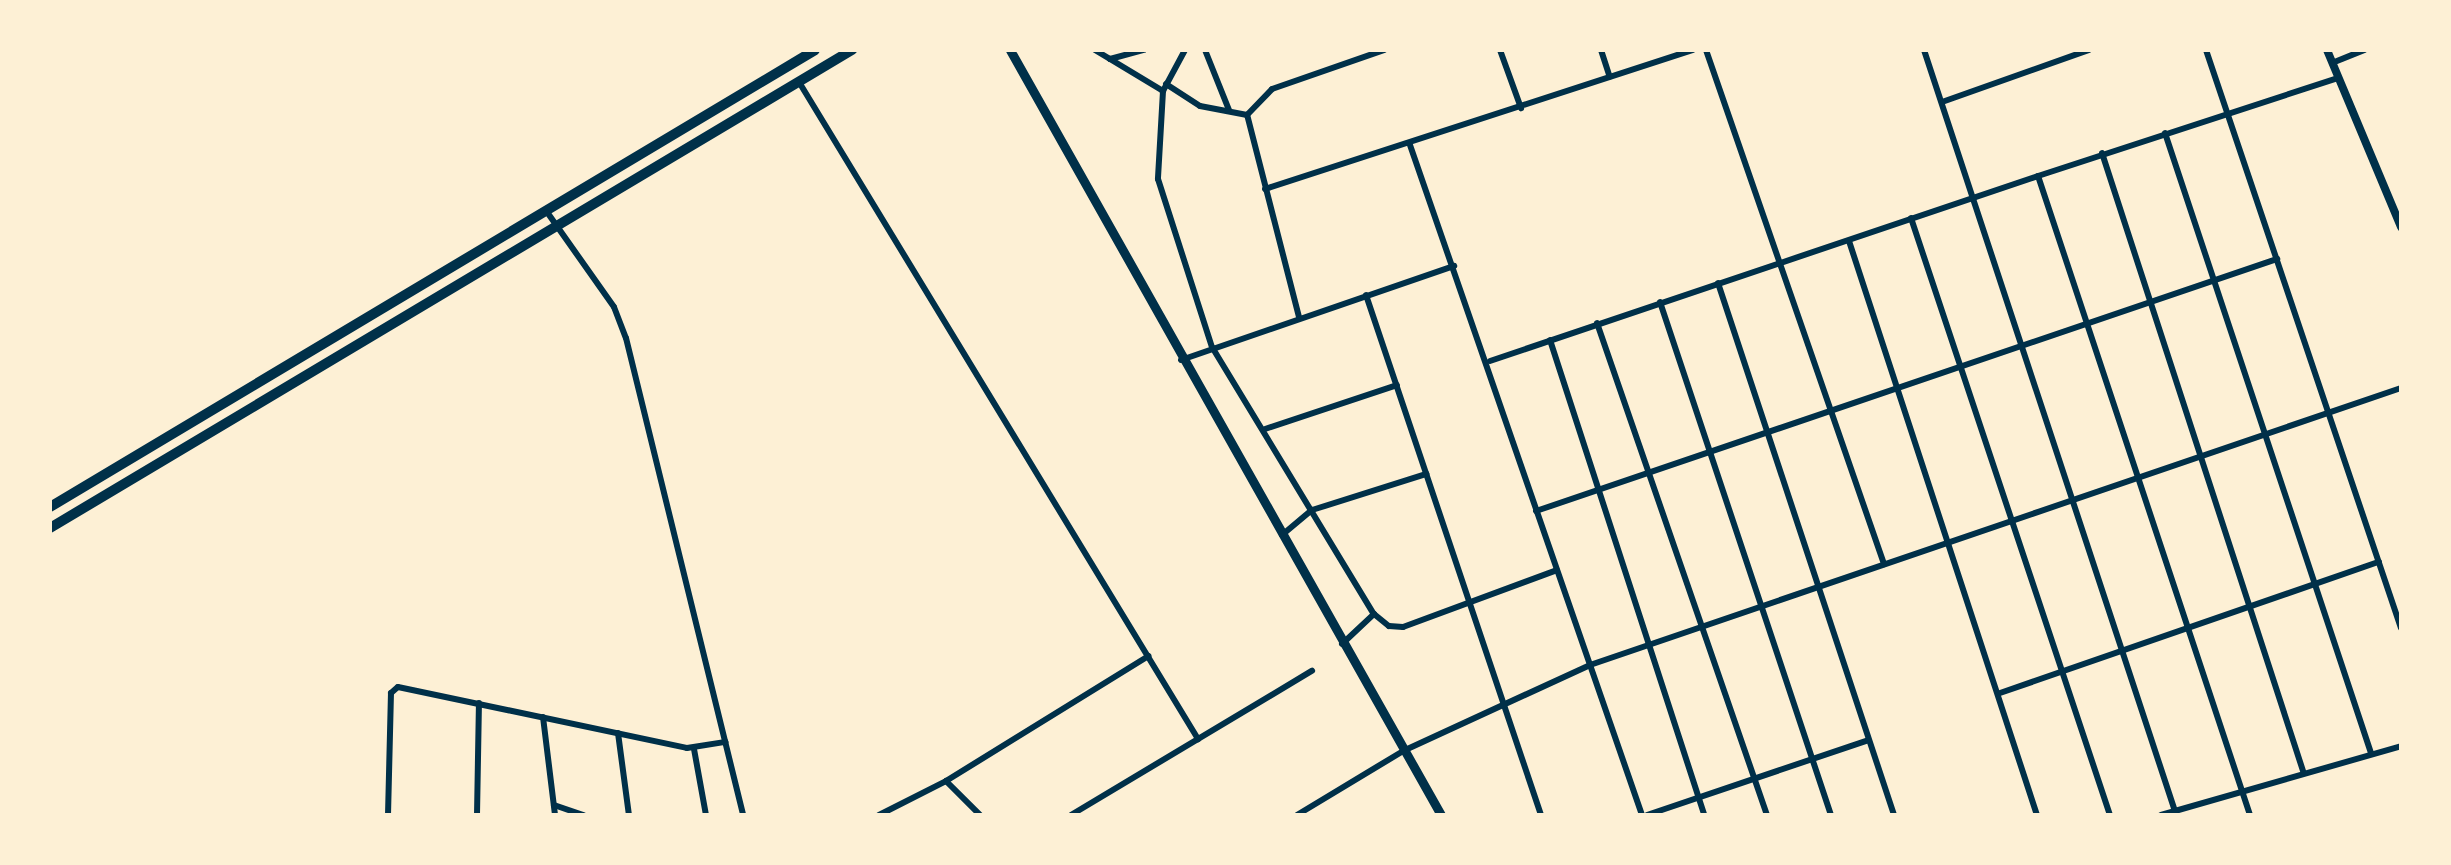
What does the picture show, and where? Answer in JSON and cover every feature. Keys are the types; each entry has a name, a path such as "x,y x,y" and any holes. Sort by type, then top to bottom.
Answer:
{"main road":[{"path":"50,508 815,50"},
{"path":"50,528 852,50"},
{"path":"1010,50 1280,536 1441,815"}],"street":[{"path":"1095,50 1200,106 1247,115"},
{"path":"1110,58 1144,50"},
{"path":"1185,50 1165,87 1158,179 1212,348 1265,429 1374,614 1396,628 1557,570"},
{"path":"1205,50 1230,112"},
{"path":"1247,115 1272,89 1384,50"},
{"path":"1500,50 1521,108"},
{"path":"1601,50 1610,77"},
{"path":"1264,190 1693,50"},
{"path":"1706,50 1884,564"},
{"path":"1924,50 2126,650 2175,811"},
{"path":"1942,102 2089,50"},
{"path":"2206,50 2401,628"},
{"path":"2327,50 2401,226"},
{"path":"2332,62 2365,50"},
{"path":"1490,361 1973,196 2338,78"},
{"path":"798,81 1198,738"},
{"path":"1247,115 1299,316"},
{"path":"2165,133 2372,753"},
{"path":"1410,145 1490,361 1536,510 1645,815 1868,740"},
{"path":"2102,153 2254,607 2303,771"},
{"path":"2038,176 2141,474 2250,815"},
{"path":"547,212 614,308 626,338 744,815"},
{"path":"1911,218 2110,815"},
{"path":"1848,241 2000,693 2037,815"},
{"path":"1536,510 1899,389 2151,298 2278,260"},
{"path":"1181,360 1299,316 1454,266"},
{"path":"1718,283 1764,434 1894,815"},
{"path":"1366,296 1542,815"},
{"path":"1660,302 1831,815"},
{"path":"1597,324 1767,815"},
{"path":"1550,340 1704,815"},
{"path":"1265,429 1397,385"},
{"path":"1297,815 1403,751 1590,665 2401,388"},
{"path":"1280,536 1312,510 1426,474"},
{"path":"2000,693 2379,562"},
{"path":"1342,644 1374,614"},
{"path":"879,815 946,781 1148,656"},
{"path":"1071,815 1312,671"},
{"path":"388,815 392,690 479,703 694,749 726,742"},
{"path":"477,815 479,703"},
{"path":"543,717 555,815"},
{"path":"618,733 628,815"},
{"path":"2160,815 2401,746"},
{"path":"694,749 706,815"},
{"path":"946,781 980,815"},
{"path":"554,806 583,815"}]}
